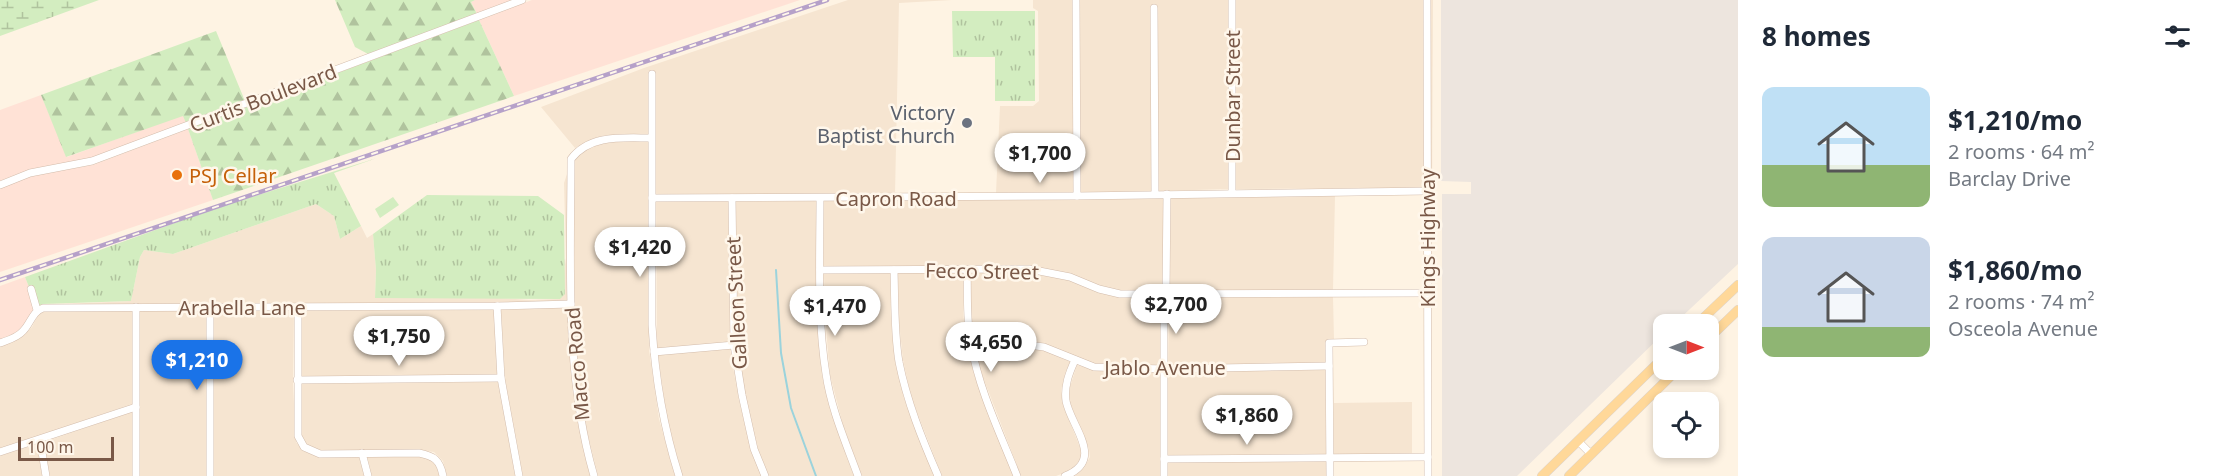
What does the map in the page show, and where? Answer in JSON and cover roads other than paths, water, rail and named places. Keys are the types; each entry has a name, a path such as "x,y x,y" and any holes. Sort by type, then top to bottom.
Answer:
{"main road":[{"path":"1708,314 1738,285"},
{"path":"1719,328 1738,310"},
{"path":"1542,476 1653,368"},
{"path":"1569,476 1667,380"}],"street":[{"name":"Curtis Boulevard","path":"0,185 30,173 92,161 522,0"},
{"path":"1076,0 1077,196"},
{"name":"Dunbar Street","path":"1232,0 1232,193"},
{"name":"Kings Highway","path":"1427,0 1428,476"},
{"path":"1154,8 1155,194"},
{"path":"652,74 654,352 663,418 679,476"},
{"name":"Macco Road","path":"594,476 577,393 571,304 570,159 582,147 606,138 651,138"},
{"name":"Capron Road","path":"652,198 1077,196 1427,191"},
{"path":"1164,476 1164,304 1167,194"},
{"name":"Galleon Street","path":"732,198 734,345 749,428 754,449 765,476"},
{"path":"820,198 821,317 826,375 839,426 858,476"},
{"name":"Fecco Street","path":"820,270 1029,269 1070,277 1099,289 1120,294 1427,292"},
{"path":"894,270 895,322 899,361 907,398 938,476"},
{"path":"967,270 967,312 978,373 1017,476"},
{"path":"0,343 20,335 37,310 31,289"},
{"name":"Arabella Lane","path":"37,310 43,308 571,304"},
{"path":"497,306 501,378 519,476"},
{"path":"210,307 210,476"},
{"path":"298,307 298,436 304,447 320,454 419,453 433,456 440,463 443,476"},
{"path":"136,308 136,476"},
{"name":"Jablo Avenue","path":"971,344 997,341 1044,347 1094,367 1164,369 1329,366"},
{"path":"1330,476 1329,343 1364,342"},
{"path":"654,352 734,345"},
{"path":"1065,476 1074,473 1085,459 1085,450 1066,404 1065,390 1075,360"},
{"path":"297,380 501,378"},
{"path":"0,452 136,407"},
{"path":"40,440 46,476"},
{"path":"1578,441 1591,454"},
{"path":"362,453 368,476"},
{"path":"1164,459 1428,458"}],"waterway":[{"path":"776,270 781,353 791,408 816,476"}],"railway":[{"path":"0,280 827,0"}],"place":[{"name":"Victory Baptist Church","path":"967,123"},
{"name":"PSJ Cellar","path":"177,175"}]}
